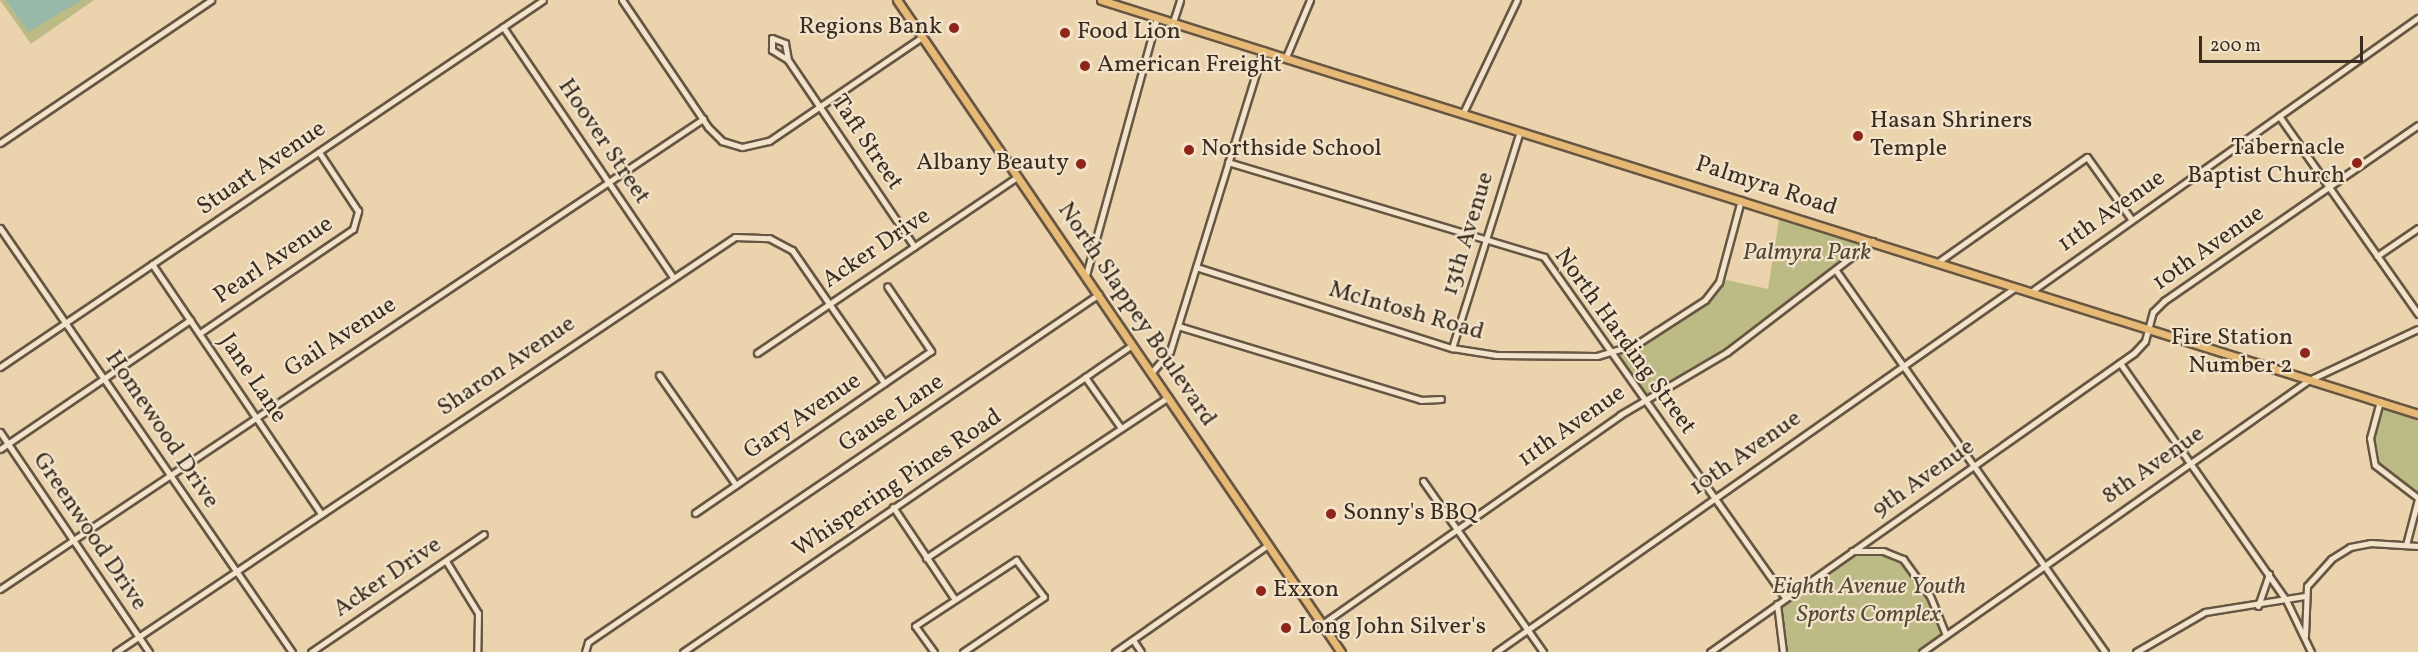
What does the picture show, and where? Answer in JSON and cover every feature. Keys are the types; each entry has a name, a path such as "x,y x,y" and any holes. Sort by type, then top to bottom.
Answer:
{"main road":[{"name":"North Slappey Boulevard","path":"897,0 1341,652"},
{"name":"Palmyra Road","path":"1101,0 2017,286 2418,414"}],"street":[{"path":"0,143 211,0"},
{"name":"Stuart Avenue","path":"0,367 543,0"},
{"path":"622,0 703,119 722,141 742,147 769,141 922,37"},
{"path":"1173,22 1180,0"},
{"path":"1286,57 1310,0"},
{"path":"1463,113 1517,0"},
{"path":"1086,275 1157,18"},
{"name":"11th Avenue","path":"2032,291 2418,18"},
{"name":"Hoover Street","path":"503,27 673,277"},
{"path":"1151,372 1167,358 1263,50"},
{"name":"Taft Street","path":"788,60 914,246"},
{"path":"2279,116 2418,314"},
{"name":"Gail Avenue","path":"0,589 255,416 703,119"},
{"name":"10th Avenue","path":"2150,328 2153,312 2164,301 2418,125"},
{"name":"13th Avenue","path":"1452,348 1520,131"},
{"name":"Pearl Avenue","path":"200,333 353,229 358,211 319,152"},
{"path":"1938,262 2087,157 2132,220"},
{"name":"North Harding Street","path":"1228,162 1544,257 1785,598"},
{"name":"Acker Drive","path":"757,353 1018,176"},
{"name":"McIntosh Road","path":"1196,267 1452,348 1545,357 1611,353 1684,317 1712,292 1742,200"},
{"name":"Homewood Drive","path":"0,228 292,652"},
{"path":"2378,256 2418,228"},
{"name":"Sharon Avenue","path":"116,652 735,237 762,236 792,250 884,383"},
{"name":"11th Avenue","path":"1322,624 1645,399 1707,365 1837,272 1872,241"},
{"name":"Jane Lane","path":"152,264 321,514"},
{"path":"1837,272 2105,652"},
{"name":"Gary Avenue","path":"695,513 931,351 886,286"},
{"name":"10th Avenue","path":"1496,652 2017,286"},
{"name":"Gause Lane","path":"585,652 588,642 1099,294"},
{"name":"Pearl Avenue","path":"0,448 190,320"},
{"path":"1178,326 1421,400 1441,399"},
{"name":"9th Avenue","path":"1710,652 2120,363 2141,347 2150,328"},
{"name":"8th Avenue","path":"1922,652 2309,380 2418,329"},
{"name":"Whispering Pines Road","path":"683,652 1132,345"},
{"path":"2120,363 2269,574 2286,600 2311,652"},
{"path":"659,375 736,485"},
{"path":"1085,377 1120,428"},
{"path":"926,558 1168,397"},
{"path":"2380,401 2370,438 2375,465 2418,498 2406,545"},
{"name":"Greenwood Drive","path":"0,432 149,652"},
{"path":"1423,481 1543,652"},
{"path":"893,507 954,598"},
{"name":"Acker Drive","path":"311,652 484,534"},
{"path":"1115,652 1268,545"},
{"path":"2305,642 2305,596 2322,567 2350,547 2418,546"},
{"path":"1850,552 1883,551 1904,559 1930,596 1946,635"},
{"path":"934,652 915,626 954,598 1016,560 1044,597 963,652"},
{"path":"446,561 478,613 477,652"},
{"path":"2258,606 2269,574"},
{"path":"2136,652 2205,612 2258,606 2305,596"},
{"path":"1777,604 1784,652"},
{"path":"1133,640 1141,652"}],"green space":[{"path":"0,0 94,0 31,44"},
{"name":"Palmyra Park","path":"1780,213 1870,240 1726,351 1646,397 1613,354 1694,312 1722,279 1768,289"},
{"path":"2380,402 2418,413 2418,497 2390,480 2375,462 2371,438"},
{"name":"Eighth Avenue Youth Sports Complex","path":"1869,550 1903,559 1932,602 1945,635 1921,652 1784,652 1777,604 1850,552"}],"shaded area":[{"path":"6,0 82,0 28,32"}],"place":[{"name":"Regions Bank","path":"954,28"},
{"name":"Food Lion","path":"1065,33"},
{"name":"American Freight","path":"1085,66"},
{"name":"Hasan Shriners Temple","path":"1858,136"},
{"name":"Northside School","path":"1189,150"},
{"name":"Tabernacle Baptist Church","path":"2357,163"},
{"name":"Albany Beauty","path":"1081,164"},
{"name":"Fire Station Number 2","path":"2305,353"},
{"name":"Sonny's BBQ","path":"1331,514"},
{"name":"Exxon","path":"1261,591"},
{"name":"Long John Silver's","path":"1286,628"}]}
